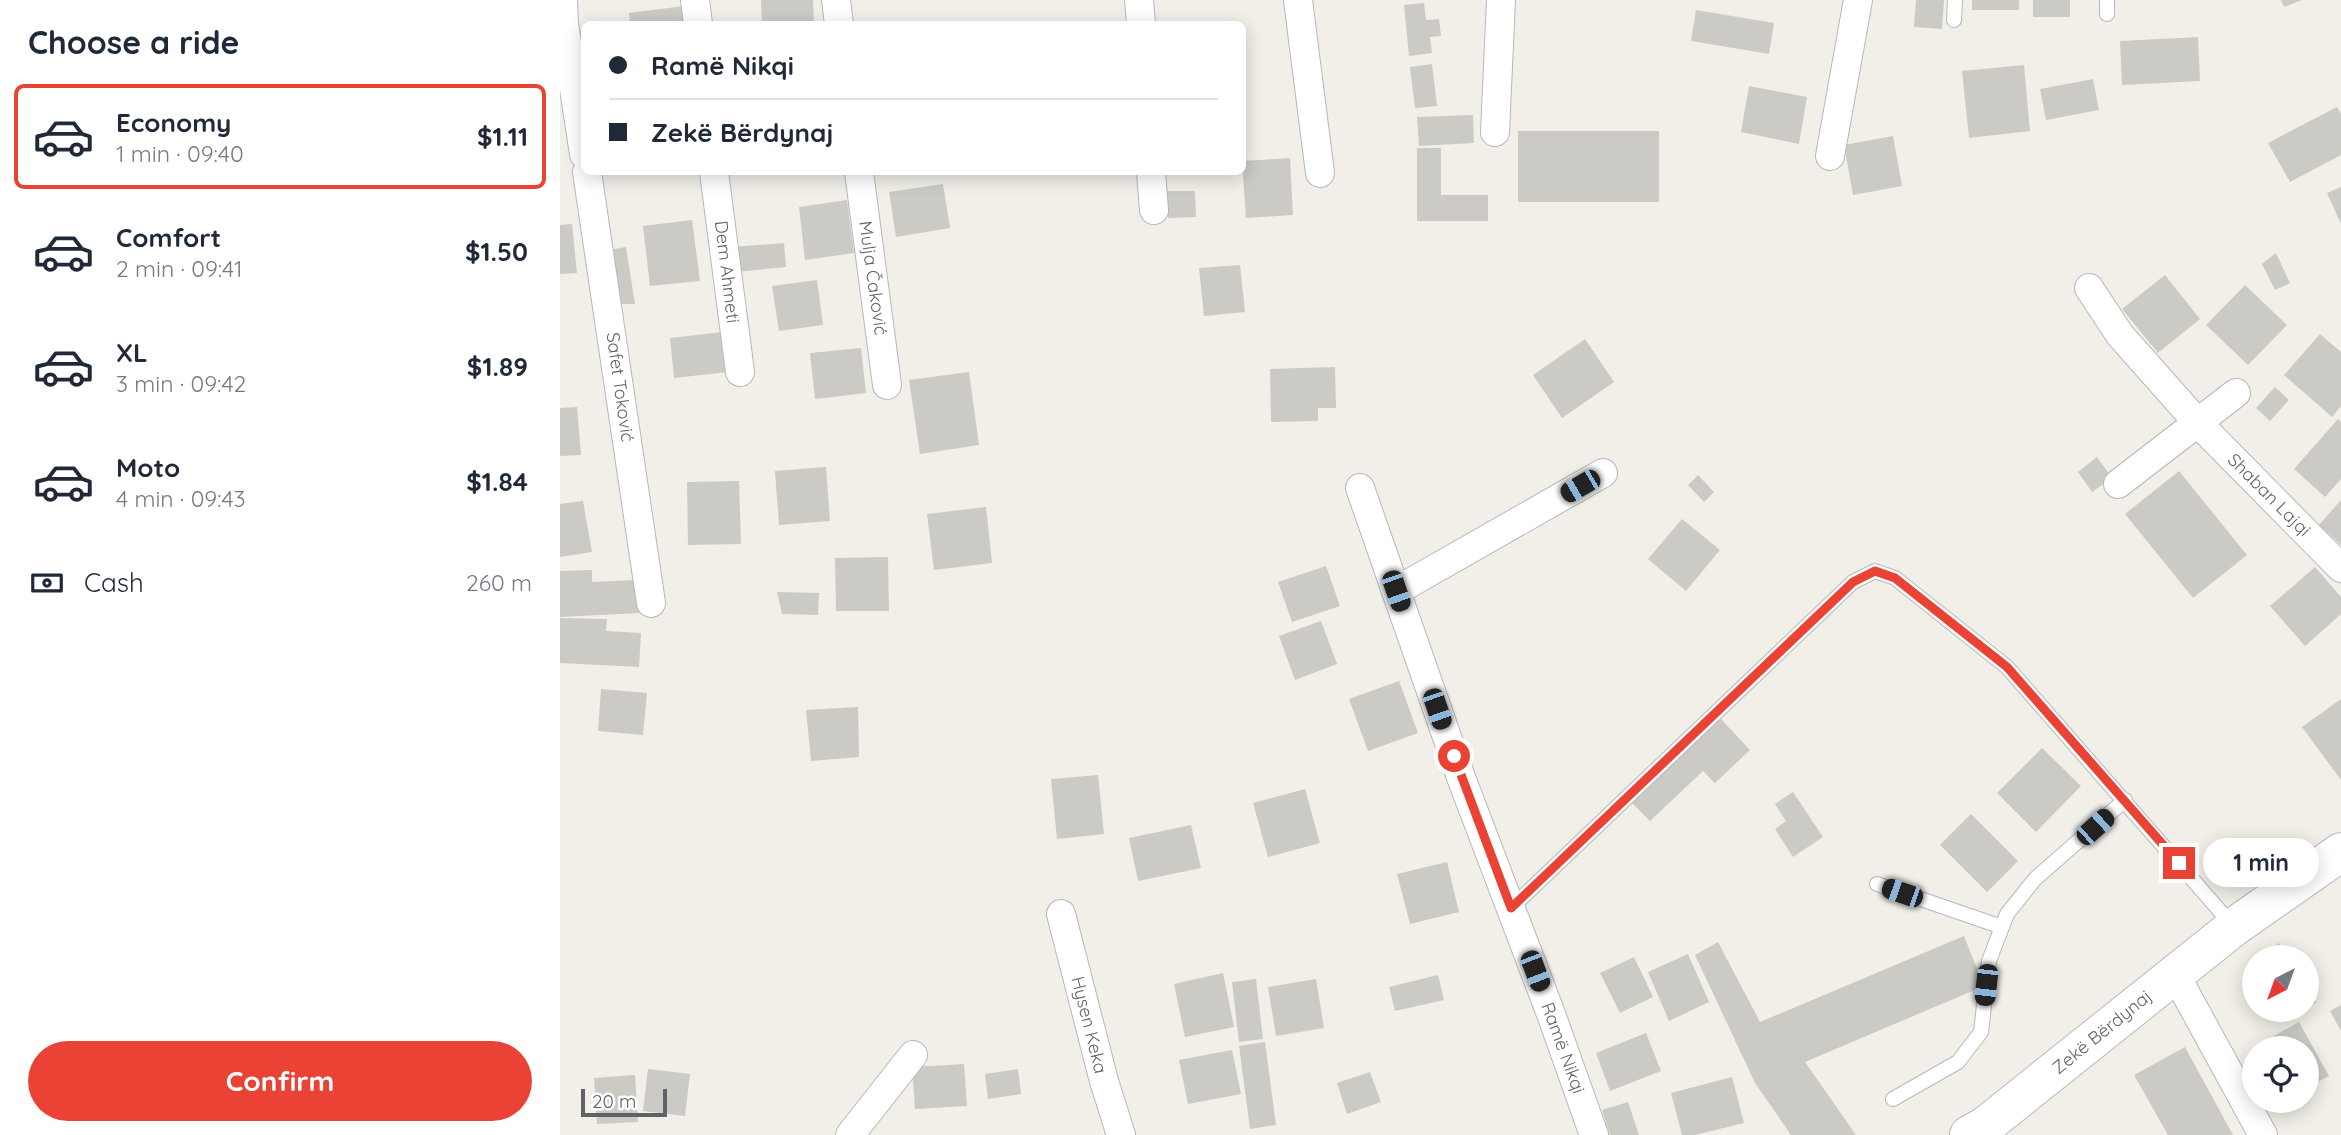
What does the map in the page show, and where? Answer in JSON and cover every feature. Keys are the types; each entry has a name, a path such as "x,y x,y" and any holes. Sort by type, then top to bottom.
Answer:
{"main road":[{"name":"Zekë Bërdynaj","path":"1969,1135 1995,1118 2234,927 2341,852"}],"street":[{"path":"563,0 564,24 581,135"},
{"path":"695,0 698,21"},
{"path":"836,0 839,21"},
{"path":"1139,0 1141,21"},
{"path":"1298,0 1320,173"},
{"path":"1495,132 1501,0"},
{"path":"1830,156 1858,0"},
{"name":"Safet Toković","path":"587,175 651,603"},
{"name":"Dem Ahmeti","path":"714,175 740,372"},
{"name":"Mulja Čaković","path":"859,175 887,385"},
{"path":"1151,175 1154,211"},
{"name":"Shaban Lajqi","path":"2090,288 2120,335 2198,423 2341,568"},
{"path":"2118,484 2236,393"},
{"path":"1396,591 1603,472"},
{"name":"Ramë Nikqi","path":"1360,488 1462,779 1594,1135"},
{"name":"Hysen Keka","path":"1061,914 1104,1081 1121,1135"},
{"path":"2175,974 2263,1135"},
{"path":"850,1135 913,1055"}],"lane":[{"path":"1954,20 1955,0"},
{"path":"1511,908 1853,582 1875,571 1895,578 2007,667 2234,927"},
{"path":"1893,1099 1958,1062 1981,1031 1989,961 2007,914 2035,879 2125,800"},
{"path":"1877,884 2002,927"}],"building":[{"path":"761,0 813,0 814,21 762,21"},
{"path":"1916,0 1944,0 1942,29 1914,27"},
{"path":"1972,0 2019,0 2019,10 1972,10"},
{"path":"2033,0 2070,0 2070,17 2033,17"},
{"path":"2281,0 2302,0 2284,7"},
{"path":"1424,3 1426,20 1439,19 1441,36 1430,37 1432,53 1409,56 1404,5"},
{"path":"684,6 686,21 630,21 629,13"},
{"path":"1696,10 1774,23 1769,54 1691,41"},
{"path":"2198,37 2200,81 2122,85 2120,41"},
{"path":"1432,64 1437,106 1415,108 1410,67"},
{"path":"2024,65 2030,131 1969,138 1962,71"},
{"path":"2093,79 2099,110 2046,120 2040,89"},
{"path":"1749,86 1807,97 1799,144 1741,132"},
{"path":"2337,107 2341,114 2341,155 2290,182 2268,143"},
{"path":"1473,115 1474,143 1419,146 1417,117"},
{"path":"1518,131 1659,131 1659,202 1518,202"},
{"path":"1893,136 1902,186 1853,195 1844,145"},
{"path":"1417,148 1441,148 1441,195 1488,195 1488,221 1417,221"},
{"path":"1290,158 1293,215 1246,218 1243,175 1246,175 1246,161"},
{"path":"943,184 950,228 896,237 889,192"},
{"path":"2341,187 2341,224 2327,193"},
{"path":"1167,191 1195,191 1196,217 1168,218"},
{"path":"847,200 854,253 805,260 799,207"},
{"path":"692,220 700,281 650,286 643,226"},
{"path":"572,224 577,273 560,274 560,225"},
{"path":"784,243 786,267 735,272 733,247"},
{"path":"626,247 635,304 618,304 609,250"},
{"path":"2276,253 2290,283 2275,290 2262,264"},
{"path":"1240,265 1245,312 1204,316 1199,268"},
{"path":"2165,275 2200,319 2158,353 2122,309"},
{"path":"817,280 823,325 779,331 772,286"},
{"path":"2245,285 2287,325 2248,365 2206,325"},
{"path":"723,332 728,372 674,378 670,338"},
{"path":"2320,334 2341,352 2341,406 2332,417 2284,375"},
{"path":"1585,339 1614,382 1562,418 1533,375"},
{"path":"861,348 866,393 815,399 810,353"},
{"path":"1335,367 1336,408 1318,408 1318,421 1271,422 1270,369"},
{"path":"969,372 979,445 920,454 909,380"},
{"path":"2275,387 2289,400 2270,421 2256,408"},
{"path":"577,407 581,455 560,456 560,408"},
{"path":"2338,419 2341,422 2341,479 2325,497 2294,469"},
{"path":"2097,457 2112,478 2092,492 2078,472"},
{"path":"826,467 830,521 779,525 775,471"},
{"path":"2179,471 2247,555 2193,598 2125,514"},
{"path":"1698,475 1714,492 1704,502 1688,485"},
{"path":"739,481 741,544 688,545 687,482"},
{"path":"2341,500 2341,545 2319,525"},
{"path":"583,501 592,552 560,557 560,504"},
{"path":"986,507 992,563 934,570 927,514"},
{"path":"1682,519 1720,550 1686,591 1648,559"},
{"path":"888,557 889,611 836,611 835,558"},
{"path":"1326,566 1340,606 1292,622 1278,582"},
{"path":"2315,567 2341,597 2341,614 2305,646 2270,606"},
{"path":"592,570 592,582 637,580 639,613 560,617 560,571"},
{"path":"777,592 819,593 818,615 782,614"},
{"path":"560,618 607,619 606,631 641,633 639,667 560,663"},
{"path":"1321,621 1337,664 1295,680 1279,636"},
{"path":"1399,681 1418,733 1368,751 1349,699"},
{"path":"601,689 647,693 643,735 598,731"},
{"path":"2341,699 2341,780 2302,727"},
{"path":"858,707 859,757 811,761 806,710"},
{"path":"1719,717 1750,750 1715,783 1703,771 1650,821 1630,801"},
{"path":"2042,748 2081,786 2036,832 1997,793"},
{"path":"1098,775 1104,834 1057,839 1051,779"},
{"path":"1305,789 1320,843 1268,857 1253,803"},
{"path":"1793,792 1823,837 1793,857 1775,829 1786,821 1775,804"},
{"path":"1971,814 2018,861 1987,892 1940,845"},
{"path":"1191,825 1201,868 1138,881 1129,838"},
{"path":"1447,862 1459,912 1410,924 1397,874"},
{"path":"1964,936 1984,986 1805,1062 1856,1135 1791,1135 1755,1083 1695,955 1718,942 1760,1022"},
{"path":"1688,954 1709,1002 1669,1021 1648,972"},
{"path":"1634,957 1653,997 1620,1013 1600,973"},
{"path":"1223,973 1234,1027 1185,1037 1174,984"},
{"path":"1438,975 1444,1000 1395,1011 1389,987"},
{"path":"1256,979 1263,1039 1239,1042 1232,982"},
{"path":"1316,979 1324,1028 1276,1036 1268,987"},
{"path":"2341,1005 2341,1031 2330,1011"},
{"path":"2299,1022 2307,1036 2274,1036"},
{"path":"1646,1033 1661,1071 1610,1091 1596,1053"},
{"path":"1265,1042 1276,1125 1250,1129 1239,1046"},
{"path":"2185,1047 2233,1135 2168,1135 2134,1075"},
{"path":"1232,1050 1241,1094 1188,1104 1179,1060"},
{"path":"2319,1058 2329,1076 2319,1081"},
{"path":"964,1064 967,1106 915,1109 912,1067"},
{"path":"648,1069 690,1074 685,1116 643,1111"},
{"path":"1018,1069 1021,1094 988,1099 985,1074"},
{"path":"1370,1072 1381,1102 1347,1114 1337,1083"},
{"path":"635,1075 638,1122 597,1124 594,1078"},
{"path":"1732,1077 1744,1123 1695,1135 1682,1135 1671,1093"},
{"path":"1628,1102 1639,1135 1610,1135 1602,1110"}],"route":[{"path":"1454,756 1511,908 1853,582 1875,571 1895,578 2007,667 2179,863"}]}
